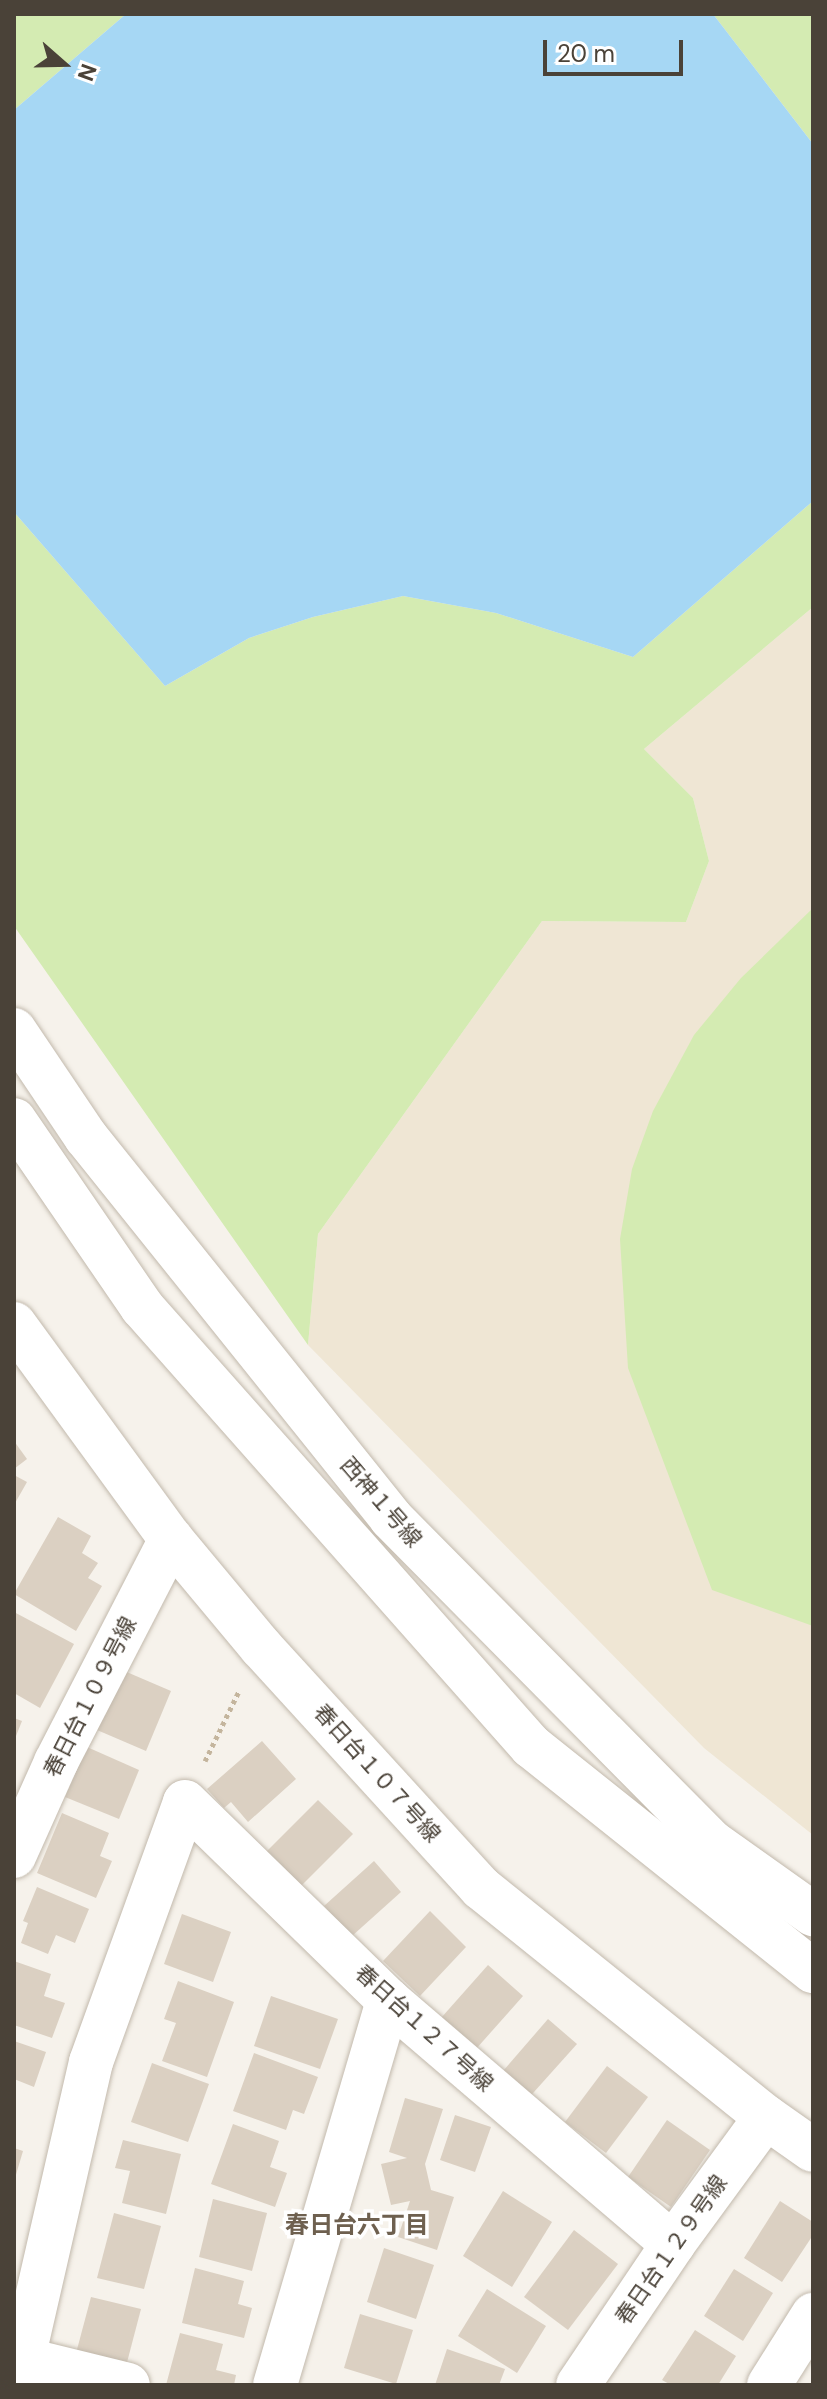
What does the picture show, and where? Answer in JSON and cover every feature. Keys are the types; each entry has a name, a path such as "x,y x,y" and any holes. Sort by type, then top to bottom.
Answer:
{"street":[{"name":"西神１号線","path":"14,1030 86,1137 391,1518 713,1843 813,1914"},
{"path":"14,1120 142,1307 531,1746 813,1971"},
{"name":"春日台１０７号線","path":"14,1324 171,1539 261,1647 481,1888 766,2117 813,2150"},
{"name":"春日台１０９号線","path":"14,1856 56,1762 171,1539"},
{"path":"128,2385 20,2372 91,2062 185,1802"},
{"name":"春日台１２７号線","path":"185,1802 388,2000 673,2244"},
{"path":"275,2385 388,2000"},
{"name":"春日台１２９号線","path":"578,2385 673,2244 766,2117"},
{"path":"769,2385 813,2315"}],"path":[{"path":"185,1802 261,1647"}],"shaded area":[{"path":"813,607 813,1835 704,1748 308,1345 318,1234 542,921 686,922 709,861 693,798 644,749"}],"green space":[{"path":"14,14 126,14 14,110"},
{"path":"713,14 813,14 813,144"},
{"path":"813,501 813,607 644,749 693,798 709,861 686,922 542,921 318,1234 308,1345 14,926 14,512 165,686 249,638 313,617 403,596 496,613 633,657"},
{"path":"813,908 813,1626 712,1590 628,1368 620,1239 632,1169 653,1111 694,1035 741,978"}],"water":[{"path":"126,14 713,14 813,144 813,501 633,657 496,613 403,596 313,617 249,638 165,686 14,512 14,110"}],"building":[{"path":"14,1441 27,1459 14,1469"},
{"path":"14,1475 27,1482 14,1505"},
{"path":"58,1517 91,1536 82,1553 98,1563 88,1578 102,1586 76,1631 14,1594"},
{"path":"14,1612 74,1644 40,1708 14,1693"},
{"path":"122,1670 171,1691 146,1751 97,1730"},
{"path":"14,1718 22,1721 14,1741"},
{"path":"262,1741 296,1779 248,1822 231,1802 224,1808 207,1789"},
{"path":"87,1747 139,1770 119,1819 65,1797"},
{"path":"318,1800 353,1834 300,1887 266,1852"},
{"path":"62,1813 109,1833 100,1856 112,1861 96,1898 37,1873"},
{"path":"374,1861 401,1892 352,1936 324,1906"},
{"path":"37,1887 89,1909 75,1943 56,1935 48,1954 21,1943 28,1923 23,1921"},
{"path":"430,1911 466,1947 420,1996 383,1961"},
{"path":"182,1914 231,1932 213,1982 164,1964"},
{"path":"14,1961 51,1974 44,1996 65,2003 52,2038 14,2025"},
{"path":"488,1965 523,1996 476,2049 441,2018"},
{"path":"178,1981 234,2002 207,2077 162,2061 176,2023 164,2019"},
{"path":"271,1996 338,2019 320,2069 254,2046"},
{"path":"548,2019 577,2044 525,2102 497,2078"},
{"path":"14,2041 46,2052 34,2087 14,2079"},
{"path":"254,2053 318,2077 304,2114 293,2110 286,2130 233,2111"},
{"path":"152,2063 209,2084 188,2142 131,2122"},
{"path":"607,2066 648,2097 606,2153 565,2122"},
{"path":"405,2098 443,2109 425,2164 431,2190 454,2197 437,2250 398,2237 410,2201 391,2205 381,2164 407,2158 389,2152"},
{"path":"455,2115 491,2127 475,2172 440,2160"},
{"path":"667,2120 710,2150 671,2207 628,2177"},
{"path":"233,2124 279,2141 270,2167 287,2173 275,2207 211,2184"},
{"path":"123,2140 181,2154 166,2214 122,2203 130,2171 115,2168"},
{"path":"14,2148 23,2151 15,2178 14,2177"},
{"path":"503,2191 552,2222 512,2287 463,2256"},
{"path":"213,2199 267,2213 252,2271 199,2257"},
{"path":"780,2201 813,2222 813,2235 782,2282 744,2258"},
{"path":"114,2213 161,2226 144,2289 97,2278"},
{"path":"574,2230 618,2264 568,2330 524,2297"},
{"path":"384,2248 434,2265 416,2319 367,2302"},
{"path":"195,2268 244,2281 238,2304 252,2308 244,2338 182,2323"},
{"path":"734,2269 773,2293 743,2341 704,2316"},
{"path":"487,2289 546,2326 517,2373 458,2336"},
{"path":"91,2297 141,2309 125,2370 75,2357"},
{"path":"360,2314 413,2330 396,2384 344,2368"},
{"path":"695,2330 736,2356 718,2385 671,2385 662,2380"},
{"path":"180,2333 223,2344 216,2370 236,2375 234,2385 166,2385"},
{"path":"447,2349 505,2369 499,2385 435,2385"}],"district":[{"name":"春日台六丁目","path":"357,2225"}]}
